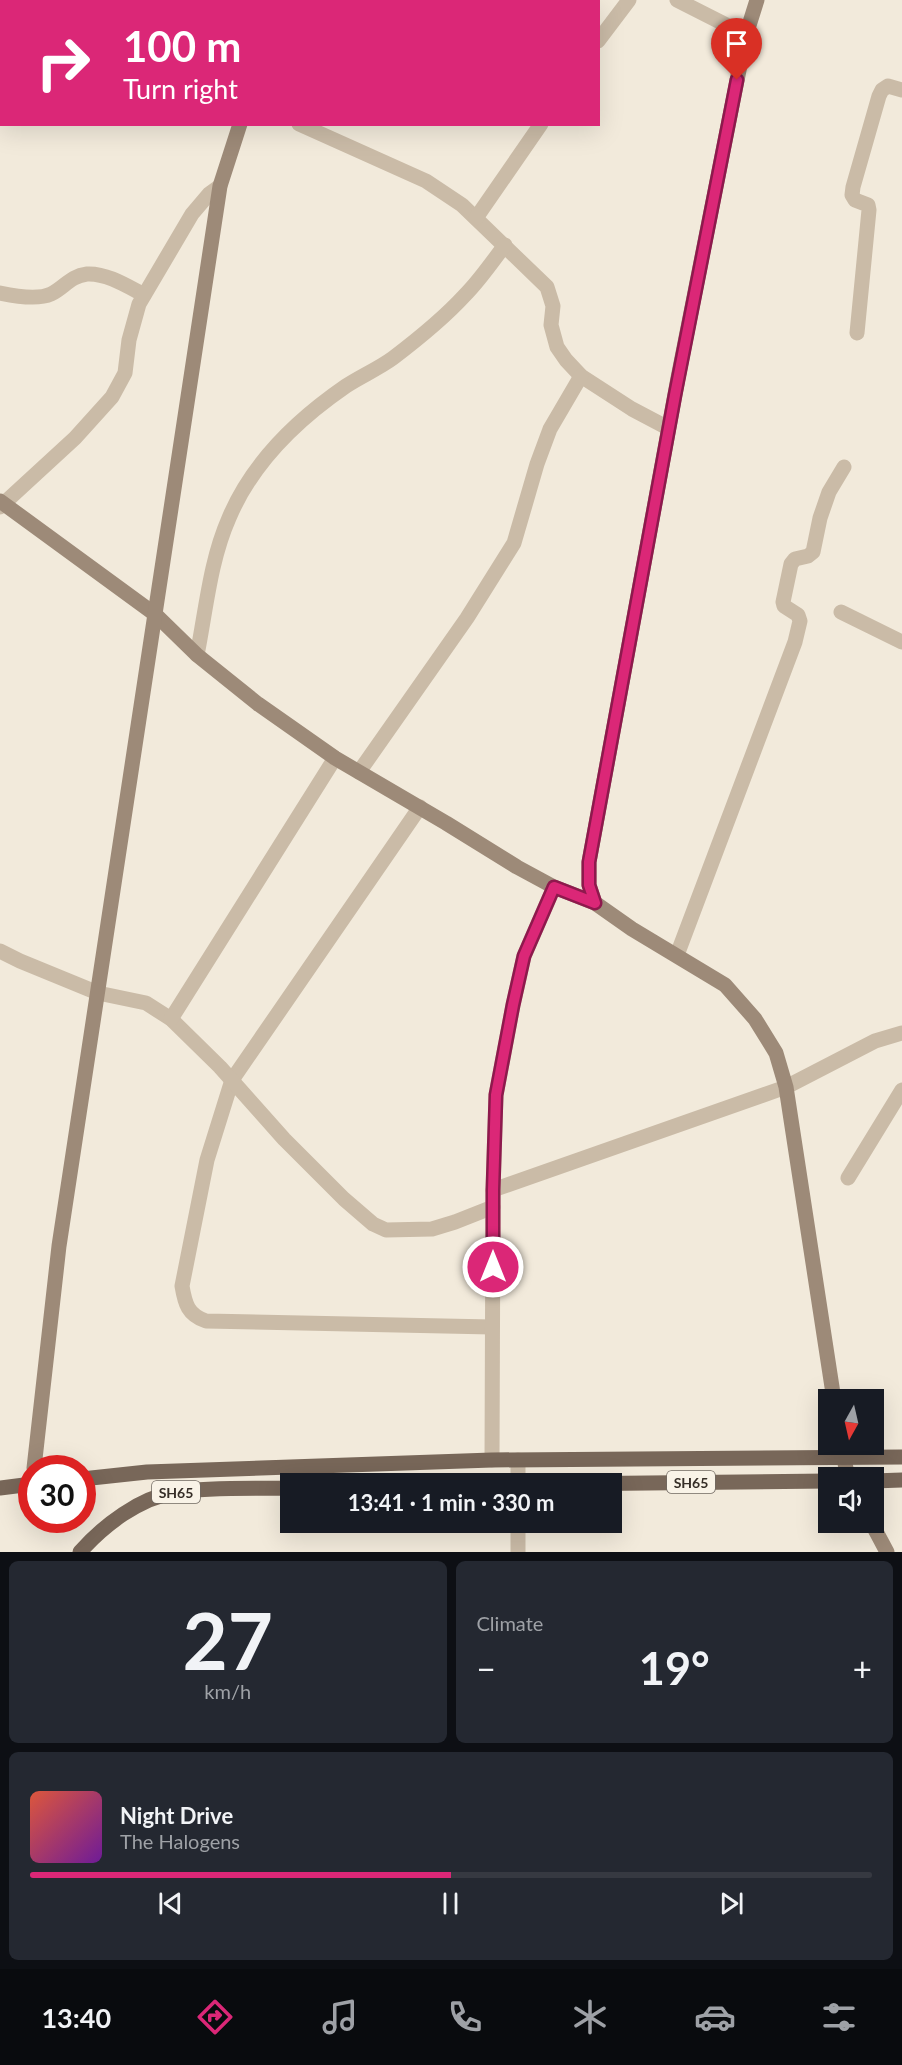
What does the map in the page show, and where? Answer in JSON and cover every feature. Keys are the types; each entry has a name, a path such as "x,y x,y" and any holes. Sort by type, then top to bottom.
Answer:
{"main road":[{"name":"SH65","path":"96,1477 147,1472 818,1452"},
{"name":"SH65","path":"882,1455 902,1457"},
{"path":"884,1481 902,1480"},
{"name":"SH65","path":"622,1483 818,1481"},
{"path":"0,1488 18,1486"},
{"name":"SH65","path":"80,1552 92,1538 120,1515 174,1492 280,1488"}],"street":[{"path":"600,38 629,0"},
{"path":"677,0 746,35"},
{"path":"595,903 589,885 589,862 668,428 746,35 757,0"},
{"path":"857,333 869,210 868,205 855,200 852,195 853,187 879,96 888,86 902,90"},
{"path":"35,1455 59,1246 220,186 239,126"},
{"path":"303,126 426,181 462,204 547,287 553,306 551,325 557,347 581,376 632,409 668,428"},
{"path":"476,218 540,126"},
{"path":"220,186 209,194 192,214 144,295 132,324 124,372 112,397 75,438 1,504 156,615 197,656 258,704 335,758 554,887 595,903 632,929 725,985 755,1019 776,1053 786,1087 832,1389"},
{"path":"197,656 214,562 229,517 248,483 274,447 311,412 347,385 391,360 439,320 466,295 505,245"},
{"path":"0,294 40,296 51,294 71,279 88,274 102,276 144,295"},
{"path":"359,772 467,618 514,543 537,464 550,429 581,376"},
{"path":"677,955 795,642 800,621 798,615 784,606 783,602 791,564 795,559 808,556 813,552 829,492 844,467"},
{"path":"841,612 902,642"},
{"path":"171,1019 335,758"},
{"path":"420,807 232,1080 207,1161 182,1286 185,1304 194,1317 206,1321 492,1327"},
{"path":"492,1460 493,1190 496,1095 524,956 554,887"},
{"path":"0,951 98,993 146,1003 171,1019 232,1080 284,1139 344,1199 373,1224 386,1230 432,1229 493,1207"},
{"path":"493,1190 786,1087 875,1041 902,1033"},
{"path":"848,1178 902,1090"},
{"path":"518,1460 518,1473"},
{"path":"518,1533 518,1552"},
{"path":"877,1533 887,1552"}],"route":[{"path":"493,1267 496,1095 513,1005 524,956 554,887 595,903 589,885 589,862 675,395 737,80"}]}
